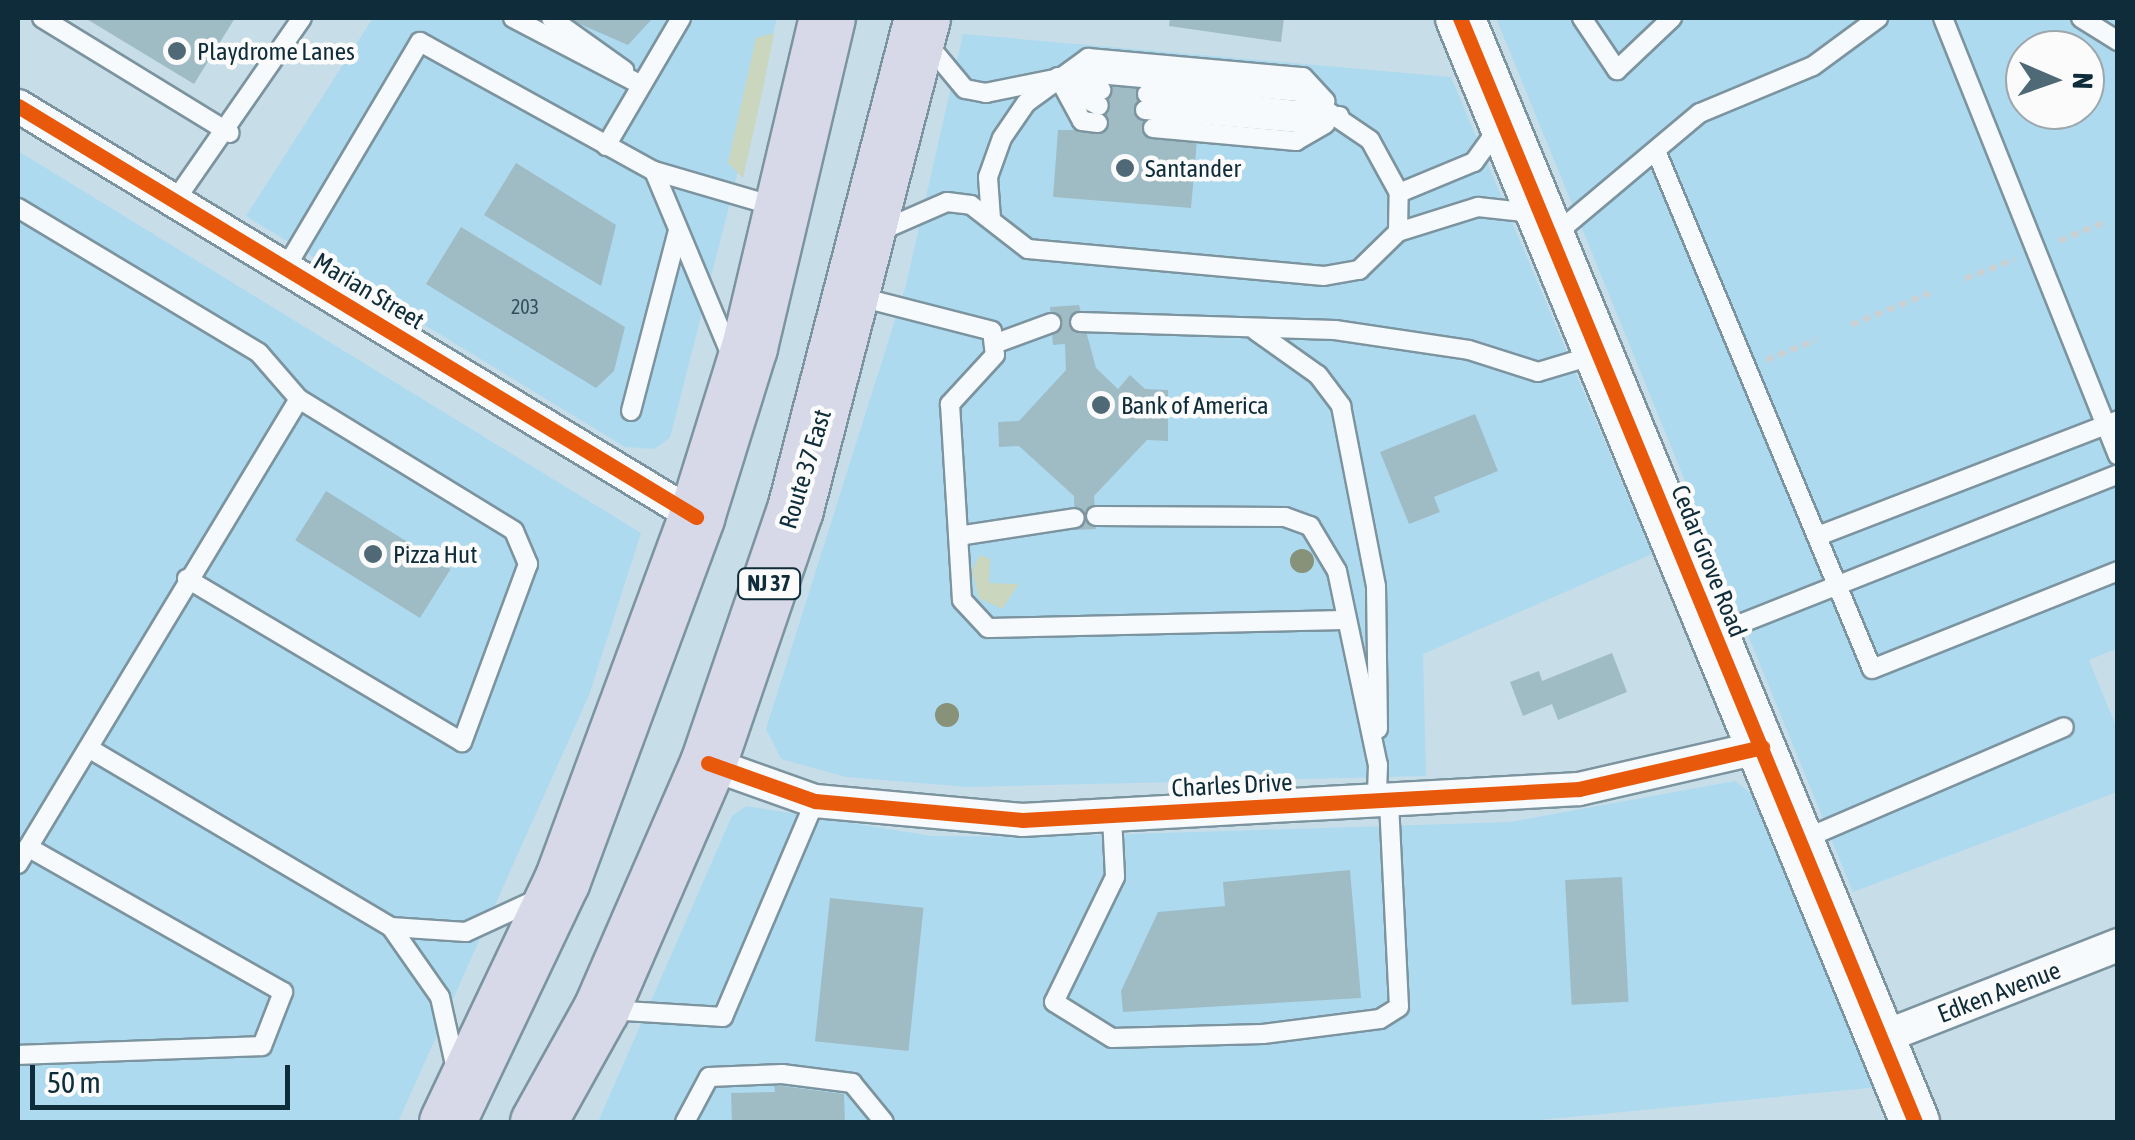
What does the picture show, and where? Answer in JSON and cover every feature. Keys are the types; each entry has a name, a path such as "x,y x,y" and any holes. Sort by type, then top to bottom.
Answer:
{"highway":[{"path":"454,1109 562,880 696,517 784,210 827,18"},
{"name":"Route 37 East","path":"539,1122 601,1009 708,762 855,296 921,26"}],"street":[{"name":"Cedar Grove Road","path":"1460,18 1915,1122"},
{"name":"Marian Street","path":"18,106 696,517"},
{"name":"Charles Drive","path":"708,762 816,801 1022,820 1580,790 1762,747"},
{"name":"Edken Avenue","path":"1880,1038 2118,945"}],"lane":[{"path":"42,18 230,133"},
{"path":"174,202 230,133 302,18"},
{"path":"513,18 639,84"},
{"path":"551,18 639,84"},
{"path":"606,146 681,18"},
{"path":"1582,18 1617,70 1672,18"},
{"path":"869,237 947,202 991,219 1028,249 1324,276 1359,270 1398,232 1478,207 1546,226 1656,152 1700,113 1813,66 1878,18"},
{"path":"1943,18 2111,423 2118,456"},
{"path":"2081,18 2118,40"},
{"path":"921,26 965,89 986,94 1058,77 1099,106 1082,121 1058,77"},
{"path":"285,269 420,42 654,171 784,210"},
{"path":"991,219 988,177 1002,138 1058,77 1088,58 1302,78 1339,116 1370,140 1399,194 1398,232"},
{"path":"1149,111 1339,116 1296,140 1149,111"},
{"path":"1399,194 1474,162 1503,121"},
{"path":"1656,152 1872,668 2118,571"},
{"path":"654,171 740,374"},
{"path":"18,208 259,354 299,399 527,544 528,564 462,742 187,579"},
{"path":"631,411 678,230"},
{"path":"855,296 992,331 994,344"},
{"path":"1051,322 994,344 950,404 962,600 988,628 1346,620"},
{"path":"1080,322 1256,331 1335,330 1469,350 1538,372 1598,354"},
{"path":"1256,331 1318,375 1341,406 1376,586 1378,765"},
{"path":"18,864 299,399"},
{"path":"1818,536 2111,423"},
{"path":"1712,634 2118,474"},
{"path":"1096,516 1285,517 1310,526 1337,571 1378,765 1398,1007 1380,1019 1263,1034 1112,1038 1054,1002 1115,878 1112,817"},
{"path":"958,536 1075,518"},
{"path":"1800,840 2064,727"},
{"path":"90,749 391,926 440,997 454,1109"},
{"path":"601,1009 723,1017 816,801"},
{"path":"18,1055 262,1046 282,992 28,846"},
{"path":"391,926 466,932 505,920 562,880"},
{"path":"685,1122 709,1077 782,1074 852,1083 884,1122"}],"path":[{"path":"2053,244 2106,222"},
{"path":"1965,279 2018,258"},
{"path":"1852,325 1930,294"},
{"path":"1763,361 1816,340"}],"shaded area":[{"path":"373,18 777,18 670,438 654,449 625,447 246,216"},
{"path":"1496,18 2117,18 2118,648 2089,660 2117,729 2117,792 1853,892"},
{"path":"963,34 1451,77 1652,554 1423,654 1426,776 968,787 846,777 781,759 766,729 906,285"},
{"path":"18,151 641,533 589,695 398,1122 18,1122"},
{"path":"1735,781 1754,796 1879,1087 1519,1122 598,1122 732,816 746,806 932,836 1038,837 1510,822"}],"green space":[{"path":"774,33 743,178 728,163 756,38"},
{"path":"980,555 990,559 989,583 1019,584 1002,609 979,598 972,570"}],"building":[{"name":"Playdrome Lanes","path":"85,18 235,18 194,84"},
{"path":"566,18 650,18 652,19 628,45"},
{"path":"1170,18 1284,18 1281,42 1169,26"},
{"name":"Santander","path":"1102,76 1148,80 1144,125 1197,140 1191,208 1053,197 1058,130 1097,130"},
{"path":"516,163 616,225 601,286 484,215"},
{"path":"461,227 625,327 614,371 596,388 426,284"},
{"name":"Bank of America","path":"1079,305 1096,368 1118,389 1130,375 1145,389 1168,390 1168,441 1147,440 1094,496 1096,529 1075,530 1074,496 1019,446 999,447 998,422 1019,421 1066,370 1065,344 1053,345 1050,307"},
{"path":"1475,414 1498,471 1434,497 1440,512 1409,524 1380,452"},
{"name":"Pizza Hut","path":"326,491 451,569 420,618 295,540"},
{"path":"1612,653 1627,692 1558,720 1552,704 1523,716 1510,682 1539,671 1542,681"},
{"path":"1350,870 1361,998 1123,1012 1121,991 1158,912 1225,906 1223,882"},
{"path":"1622,877 1629,1002 1572,1005 1565,880"},
{"path":"830,898 923,908 908,1051 815,1041"},
{"path":"774,1085 844,1094 845,1122 732,1122 731,1093 775,1092"}],"cycle path":[{"path":"1460,18 1915,1122"},
{"path":"18,106 696,517"},
{"path":"708,763 815,801 1022,820 1579,789 1762,747"}],"place":[{"name":"Playdrome Lanes","path":"177,51"},
{"name":"Santander","path":"1125,168"},
{"name":"Bank of America","path":"1101,405"},
{"name":"Pizza Hut","path":"373,554"}]}
